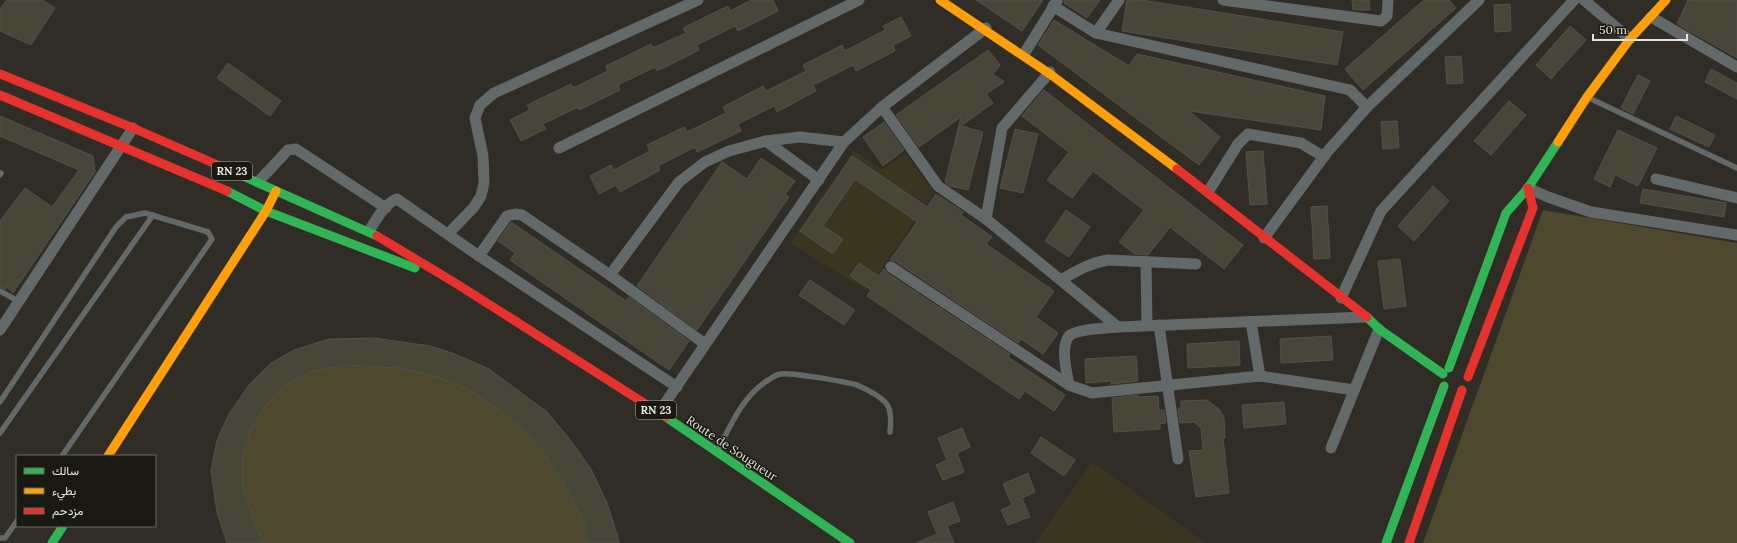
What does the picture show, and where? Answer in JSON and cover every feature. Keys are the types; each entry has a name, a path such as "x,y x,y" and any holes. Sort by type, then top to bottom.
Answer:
{"street":[{"path":"448,234 474,206 480,196 484,183 483,156 475,118 480,105 494,94 698,0"},
{"path":"559,148 859,0"},
{"path":"940,0 986,28 1103,110 1366,317 1379,329 1446,371"},
{"path":"1096,33 1119,0"},
{"path":"1223,0 1381,21 1384,20 1386,16 1388,0"},
{"path":"1264,238 1324,157 1367,107 1479,0"},
{"path":"1341,298 1381,211 1574,0"},
{"path":"1584,0 1630,39"},
{"path":"1462,390 1458,392 1450,392 1444,386 1442,378 1506,213 1528,188 1587,97 1630,39 1666,0"},
{"path":"1024,54 1055,3 1096,33 1350,90 1367,107"},
{"path":"1651,17 1737,67"},
{"path":"659,412 678,387 705,344 844,142 882,107 986,28"},
{"path":"986,219 1002,128 1050,72"},
{"name":"RN 23","path":"0,74 134,128 369,231 457,284"},
{"name":"RN 23","path":"0,95 123,145 234,194 266,211 457,284"},
{"path":"882,107 938,186 986,219 1118,327"},
{"path":"0,330 134,128"},
{"path":"1208,192 1238,144 1248,134 1301,143 1324,157"},
{"path":"610,275 679,182 705,162 730,151 766,141 800,137 844,142"},
{"path":"766,141 819,180"},
{"path":"258,182 288,150 296,149 386,208"},
{"path":"1656,179 1737,198"},
{"path":"1528,188 1548,197 1591,212 1737,235"},
{"path":"1409,543 1462,390 1467,384 1468,377 1533,208 1528,188"},
{"path":"109,455 266,211 276,191"},
{"path":"369,231 392,201 397,199 479,256 678,387"},
{"path":"479,256 507,216 515,214 522,215 610,275 705,344"},
{"path":"1061,280 1082,267 1108,260 1196,264"},
{"path":"1146,262 1147,326"},
{"path":"891,267 1069,385 1092,393 1260,376 1354,390"},
{"name":"Route de Sougueur","path":"457,284 659,412 850,543"},
{"path":"1069,385 1064,355 1065,346 1069,336 1078,332 1118,327 1366,317"},
{"path":"1251,322 1260,376"},
{"path":"1159,325 1178,459"},
{"path":"1331,448 1379,329"},
{"path":"1446,371 1457,366 1461,367 1468,377"},
{"path":"1386,543 1444,386"},
{"path":"52,543 61,527"}],"lane":[{"path":"1587,97 1737,168"},
{"path":"0,402 116,227 126,217 145,213 208,232 212,239 63,455"},
{"path":"0,433 153,216"},
{"path":"0,290 20,302"},
{"path":"717,452 738,412 748,398 768,380 781,374 797,374 857,385 876,395 887,403 891,417 890,432"},
{"path":"0,538 5,538 16,522"}],"shaded area":[{"path":"854,151 882,169 906,154 934,192 867,291 790,243"},
{"path":"1543,210 1737,243 1737,543 1423,543"},
{"path":"375,338 430,346 455,354 489,369 547,412 568,437 591,469 607,503 619,543 227,543 217,512 211,471 217,440 229,414 249,385 294,350 329,339"},
{"path":"1092,462 1206,543 1035,543"}],"building":[{"path":"7,0 42,0 55,8 31,45 0,31 0,9"},
{"path":"751,0 773,0 778,11 738,31 735,26 697,45 699,50 657,71 655,67 618,85 620,90 579,110 578,107 543,124 546,129 521,141 510,120 530,110 527,105 571,84 573,88 608,71 606,66 651,44 653,48 686,33 683,28 728,6 730,11"},
{"path":"976,0 1043,0 1022,31"},
{"path":"1064,0 1100,0 1087,18 1064,3"},
{"path":"1127,0 1142,0 1343,32 1337,65 1122,31"},
{"path":"1352,0 1369,0 1370,10 1353,10"},
{"path":"1424,0 1449,0 1456,8 1363,90 1345,69"},
{"path":"1688,0 1737,0 1737,58 1677,24"},
{"path":"1510,4 1511,31 1495,32 1494,5"},
{"path":"901,17 911,36 893,45 895,51 856,71 853,65 813,85 816,91 777,112 774,106 738,124 741,131 697,152 695,147 658,166 660,170 620,192 616,185 599,194 590,176 611,165 614,170 650,151 647,145 684,127 687,132 726,113 723,107 763,86 766,91 806,71 803,65 842,45 845,51 885,30 883,26"},
{"path":"1054,20 1129,66 1137,54 1325,96 1321,130 1189,111 1220,137 1199,165 1038,45"},
{"path":"1570,26 1586,40 1551,79 1536,65"},
{"path":"988,50 1000,65 993,74 1004,82 986,94 993,103 961,126 983,132 968,190 950,186 945,182 961,117 919,147 896,115"},
{"path":"1461,56 1463,83 1447,84 1445,57"},
{"path":"228,63 281,101 270,116 217,78"},
{"path":"1711,69 1737,83 1737,99 1705,82"},
{"path":"1638,75 1650,81 1633,114 1621,108"},
{"path":"1044,90 1243,245 1224,269 1170,227 1148,255 1135,254 1119,242 1144,210 1093,171 1072,198 1047,180 1069,152 1022,116"},
{"path":"1509,101 1526,115 1491,155 1474,141"},
{"path":"0,116 93,156 95,172 13,293 7,287 6,289 0,287 0,221 25,188 52,207 79,170 0,136"},
{"path":"1676,116 1715,135 1709,147 1670,129"},
{"path":"1397,121 1399,148 1383,149 1381,122"},
{"path":"884,122 904,150 883,166 863,137"},
{"path":"1015,129 1038,134 1023,193 1000,188"},
{"path":"1618,130 1657,148 1638,186 1615,175 1610,187 1594,179"},
{"path":"1263,151 1267,204 1250,205 1246,152"},
{"path":"852,156 927,207 936,194 963,212 961,215 992,237 986,244 1054,291 1036,317 1058,333 1043,354 1021,339 1018,343 895,261 890,260 917,222 855,179 823,226 843,239 833,254 800,231"},
{"path":"761,158 795,181 785,194 789,197 697,330 637,286 722,162 747,179"},
{"path":"1433,186 1449,201 1414,241 1398,226"},
{"path":"1643,189 1726,203 1724,217 1640,203"},
{"path":"1327,206 1330,258 1314,259 1311,207"},
{"path":"1066,210 1090,227 1069,257 1045,241"},
{"path":"511,222 626,301 629,297 689,341 669,370 510,260 515,253 498,241"},
{"path":"1400,259 1406,306 1384,309 1378,261"},
{"path":"859,263 879,276 884,269 887,273 1010,354 1008,357 1065,395 1054,411 1025,391 1019,399 867,296 871,290 850,276"},
{"path":"810,280 855,310 844,325 799,295"},
{"path":"1331,336 1333,360 1281,363 1280,339"},
{"path":"375,338 430,346 455,354 489,369 547,412 568,437 591,469 607,503 619,543 586,543 584,523 563,482 543,453 523,430 495,407 469,390 438,377 397,368 345,365 311,372 286,384 265,407 250,431 243,455 242,483 263,543 227,543 217,512 211,471 217,440 229,414 249,385 271,363 294,350 329,339"},
{"path":"1239,341 1240,365 1188,368 1187,344"},
{"path":"1136,356 1138,381 1111,384 1111,381 1086,383 1085,359"},
{"path":"1138,395 1138,397 1158,396 1159,410 1164,410 1166,423 1160,424 1160,429 1114,432 1112,398"},
{"path":"1207,400 1220,410 1224,417 1225,438 1223,438 1229,493 1196,497 1189,451 1203,450 1201,428 1194,422 1180,423 1178,409 1181,409 1181,401"},
{"path":"1284,402 1286,424 1244,428 1242,405"},
{"path":"962,428 970,447 957,453 964,472 943,480 936,465 947,460 938,438"},
{"path":"1041,437 1075,460 1064,476 1031,453"},
{"path":"1028,473 1035,492 1022,498 1030,517 1008,525 1001,510 1012,505 1003,484"},
{"path":"953,502 960,521 947,526 954,543 916,543 937,534 928,512"}],"traffic: fast":[{"path":"1449,368 1506,213 1528,188 1558,142"},
{"path":"236,173 377,236"},
{"path":"227,191 266,211 415,268"},
{"path":"1367,317 1379,329 1443,374"},
{"path":"1386,543 1444,386"},
{"path":"666,417 850,543"},
{"path":"52,543 62,527"}],"traffic: slow":[{"path":"940,0 1050,74 1177,169"},
{"path":"1558,142 1587,97 1630,39 1666,0"},
{"path":"109,455 266,211 276,191"}],"traffic: jam":[{"path":"0,74 133,128 236,173"},
{"path":"0,95 227,191"},
{"path":"1177,169 1367,317"},
{"path":"1468,377 1533,208 1528,188"},
{"path":"377,236 457,284 666,417"},
{"path":"1409,543 1462,390"}]}
